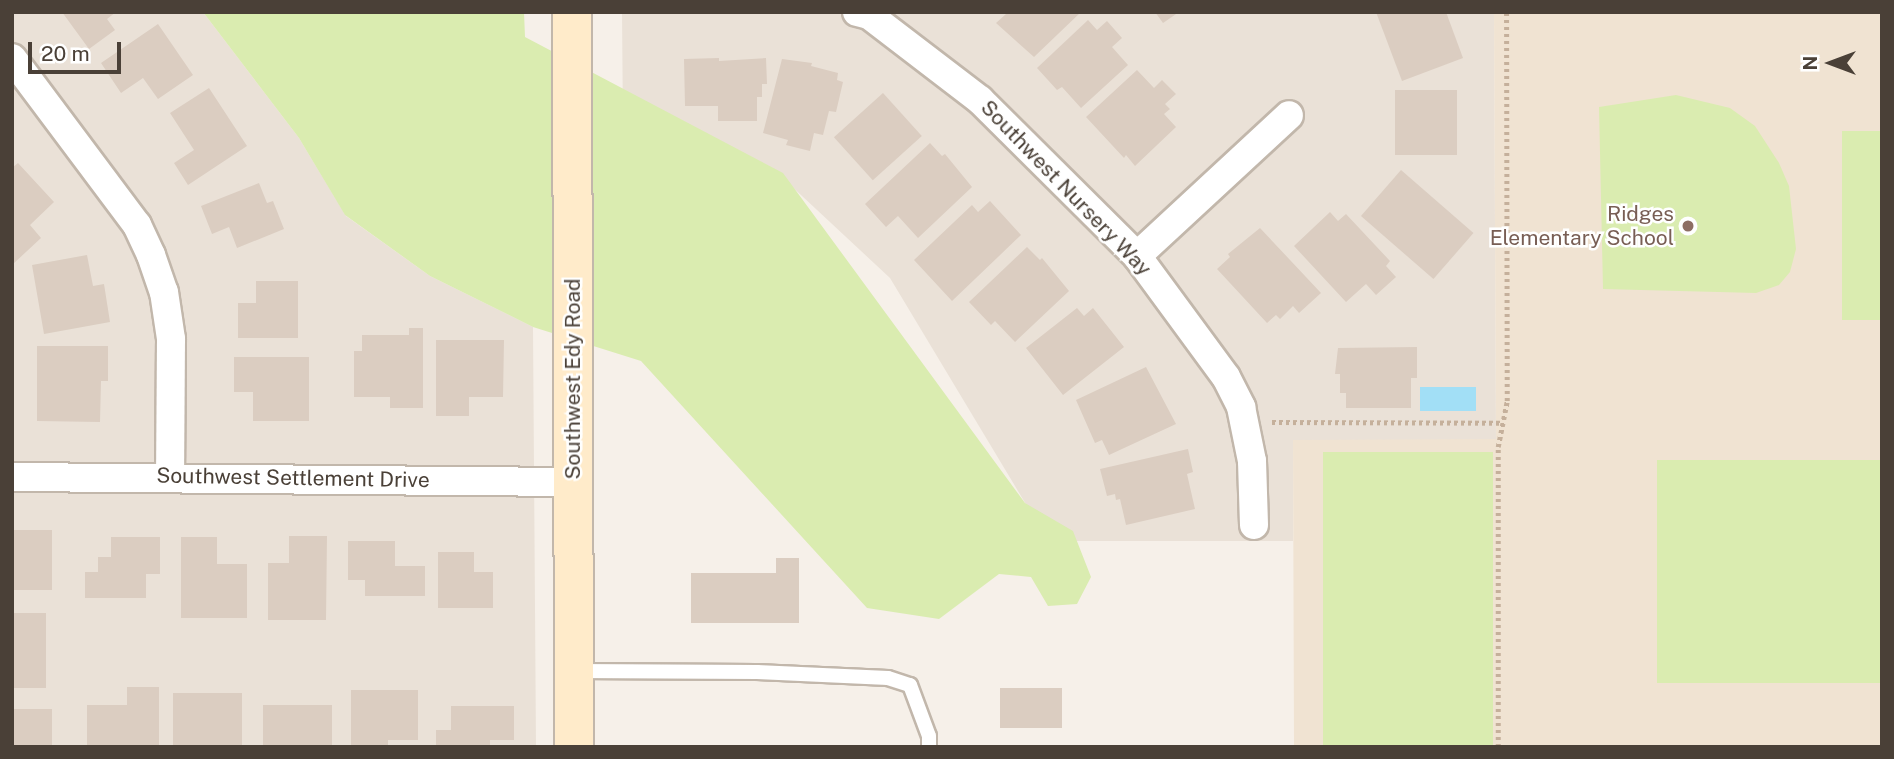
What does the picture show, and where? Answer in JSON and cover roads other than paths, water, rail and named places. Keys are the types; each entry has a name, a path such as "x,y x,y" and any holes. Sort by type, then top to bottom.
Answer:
{"main road":[{"name":"Southwest Edy Road","path":"572,12 574,747"}],"street":[{"name":"Southwest Nursery Way","path":"857,12 869,15 980,100 1137,256 1226,377 1246,422 1252,461 1254,525"},
{"path":"12,58 137,225 164,292 171,339 170,476"},
{"path":"1137,256 1289,114"},
{"name":"Southwest Settlement Drive","path":"12,477 170,476 573,482"}],"lane":[{"path":"574,671 888,678 909,685 929,736 929,747"}],"water":[{"path":"1420,387 1476,387 1476,411 1420,411"}],"place":[{"name":"Ridges Elementary School","path":"1688,226"}]}
